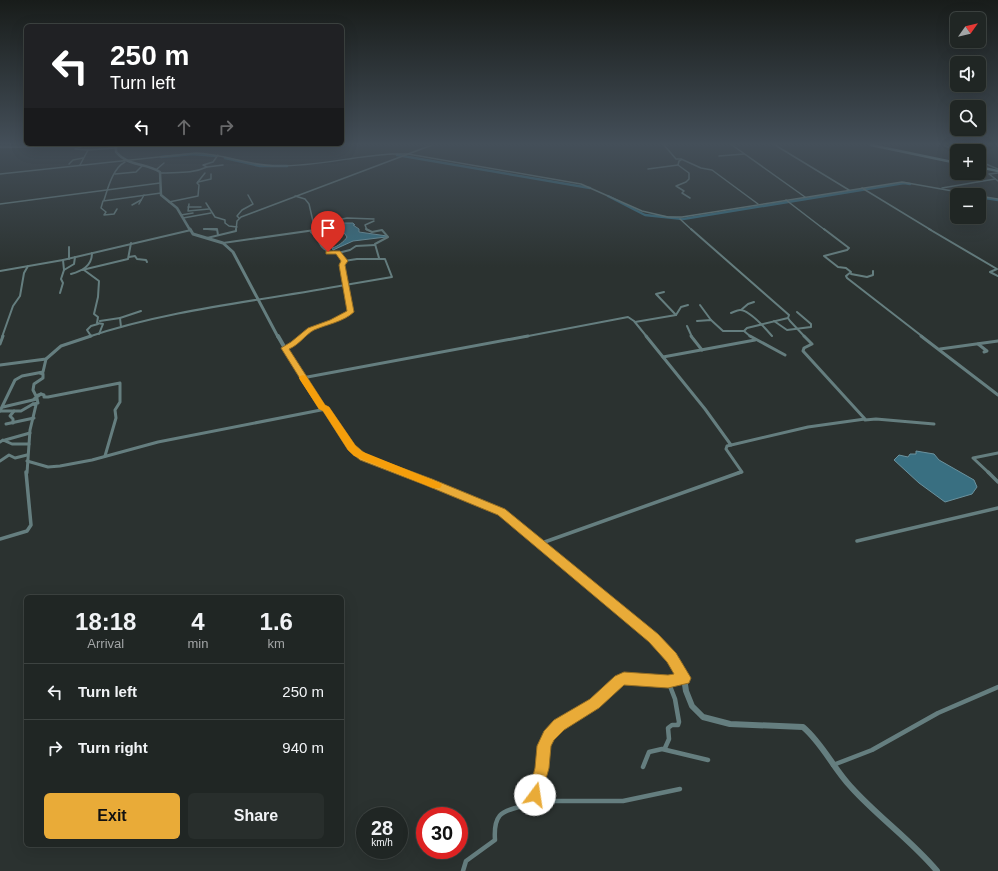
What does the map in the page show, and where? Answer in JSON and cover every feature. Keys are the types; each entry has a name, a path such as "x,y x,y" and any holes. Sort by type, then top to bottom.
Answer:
{"street":[{"path":"108,186 101,208 106,212 104,215 114,214 117,209"},
{"path":"0,204 137,186"},
{"path":"160,186 160,193 181,214 195,235 223,243 311,232 316,229 309,204 306,199 295,196"},
{"path":"169,202 198,196 199,186"},
{"path":"239,218 323,186"},
{"path":"587,186 604,192 641,212 658,216 678,217 883,186"},
{"path":"677,186 690,198"},
{"path":"733,186 758,204"},
{"path":"789,186 805,197"},
{"path":"842,186 849,190"},
{"path":"926,186 950,190"},
{"path":"940,188 954,186"},
{"path":"864,189 997,269 990,272 998,276"},
{"path":"104,200 160,193"},
{"path":"139,204 144,195"},
{"path":"207,238 236,231 239,218 237,216 239,212 253,204 248,195"},
{"path":"986,197 998,199"},
{"path":"132,205 141,200"},
{"path":"787,201 848,248 847,250 824,256 838,267 850,271 852,273 850,274"},
{"path":"206,203 211,213 217,219 225,220 227,226 237,227"},
{"path":"201,207 189,206 187,210 209,209"},
{"path":"181,214 193,213"},
{"path":"181,214 211,213"},
{"path":"311,232 315,235 318,243 327,252 338,253 350,250 356,246 375,245 388,236 382,230 367,230 365,225 374,220 347,218 315,225"},
{"path":"680,220 789,316 788,318 812,344 804,348 803,351 865,420"},
{"path":"204,229 217,229 218,235"},
{"path":"0,271 68,259 130,243 191,230"},
{"path":"129,257 130,243"},
{"path":"223,243 233,252 243,273 259,299 269,321 302,378 322,407 326,409 351,448 361,456 502,512 654,638 671,657 684,678 686,692 692,706 703,717 730,724 804,727 812,734 848,785 919,849 937,871"},
{"path":"375,245 379,258"},
{"path":"68,259 69,247"},
{"path":"83,270 90,264 93,256 92,253"},
{"path":"338,253 344,261"},
{"path":"71,274 127,260 129,257 134,256 137,259 146,260 147,262"},
{"path":"64,270 74,264 75,257"},
{"path":"1,365 46,359 52,356 55,350 59,347 121,327 176,314 392,277 385,260 379,258 358,258 344,261"},
{"path":"60,293 63,283 61,279 64,270 63,260"},
{"path":"285,348 294,344 310,329 327,324 350,312 342,265 344,261"},
{"path":"0,344 13,306 20,296 24,273 28,266"},
{"path":"83,270 94,276 99,281 98,297 94,314 98,317 96,322"},
{"path":"850,274 869,276 873,275 873,271"},
{"path":"850,274 846,276 847,278 998,394"},
{"path":"664,292 656,294 676,315"},
{"path":"731,313 741,310 749,303 754,302"},
{"path":"635,322 676,315 682,306 688,305"},
{"path":"700,305 711,320 723,331 744,331 747,328 788,318"},
{"path":"741,310 767,329 772,336"},
{"path":"96,322 120,318 141,311"},
{"path":"774,321 787,330 812,326 797,312"},
{"path":"302,378 630,317 705,409 731,446"},
{"path":"120,318 121,327"},
{"path":"697,321 711,320"},
{"path":"96,322 102,322"},
{"path":"99,334 103,324 102,322"},
{"path":"91,336 87,330 91,326 102,322"},
{"path":"687,326 693,338 702,350"},
{"path":"744,331 755,340 770,346 784,355"},
{"path":"663,357 755,340"},
{"path":"940,349 998,341"},
{"path":"978,344 987,351 984,352"},
{"path":"41,394 34,399 37,399 38,403 33,404 24,410 14,412 0,411 15,380 22,376 43,372 46,359"},
{"path":"40,373 43,374 43,378 34,384 32,390 36,396 41,394"},
{"path":"41,394 44,395 44,397 48,397 120,383 120,402 116,410 116,418 105,456"},
{"path":"3,407 37,399"},
{"path":"0,539 24,532 30,527 26,464 28,444 34,418 33,412 36,405 33,404"},
{"path":"26,464 55,467 158,442 326,409"},
{"path":"13,423 13,419 10,416 14,412"},
{"path":"6,424 34,418"},
{"path":"539,544 742,472 725,448 731,446 808,427 865,420 876,419 934,424"},
{"path":"2,441 30,433"},
{"path":"2,441 12,444 28,444"},
{"path":"998,453 973,458 998,482"},
{"path":"0,461 9,455 15,458 27,456"},
{"path":"857,540 998,508"},
{"path":"463,871 466,861 493,843 495,840 494,827 501,814 530,801 534,797 538,786 544,746 549,735 559,725 594,703 619,680 624,678 668,681 684,678"},
{"path":"665,748 669,740 668,728 678,724 675,699 668,681"},
{"path":"833,765 872,750 938,713 998,686"},
{"path":"643,767 649,752 665,748 684,755 697,756 708,760"},
{"path":"530,801 623,801 680,789"}],"water":[{"path":"344,223 353,223 355,225 353,225 359,229 359,232 387,236 353,241 333,250 332,248 341,244 347,237 340,227"},
{"path":"916,451 934,454 939,460 974,480 977,487 972,494 945,502 919,483 894,460 899,455 908,457 910,454 916,454"}],"waterway":[{"path":"576,186 590,188"},
{"path":"608,196 645,215 683,219 888,186"},
{"path":"986,198 998,200"}],"slow traffic":[{"path":"303,378 322,407 326,409 351,448 357,454 437,485"}],"route":[{"path":"328,252 338,253 344,261 342,265 350,312 333,322 310,329 304,333 292,346 285,348 302,378 322,407 326,409 351,448 357,454 364,457 502,512 518,527 628,615 654,638 671,657 684,678 668,681 654,681 624,678 619,680 594,703 559,725 549,735 544,746 542,768 535,795"}]}
